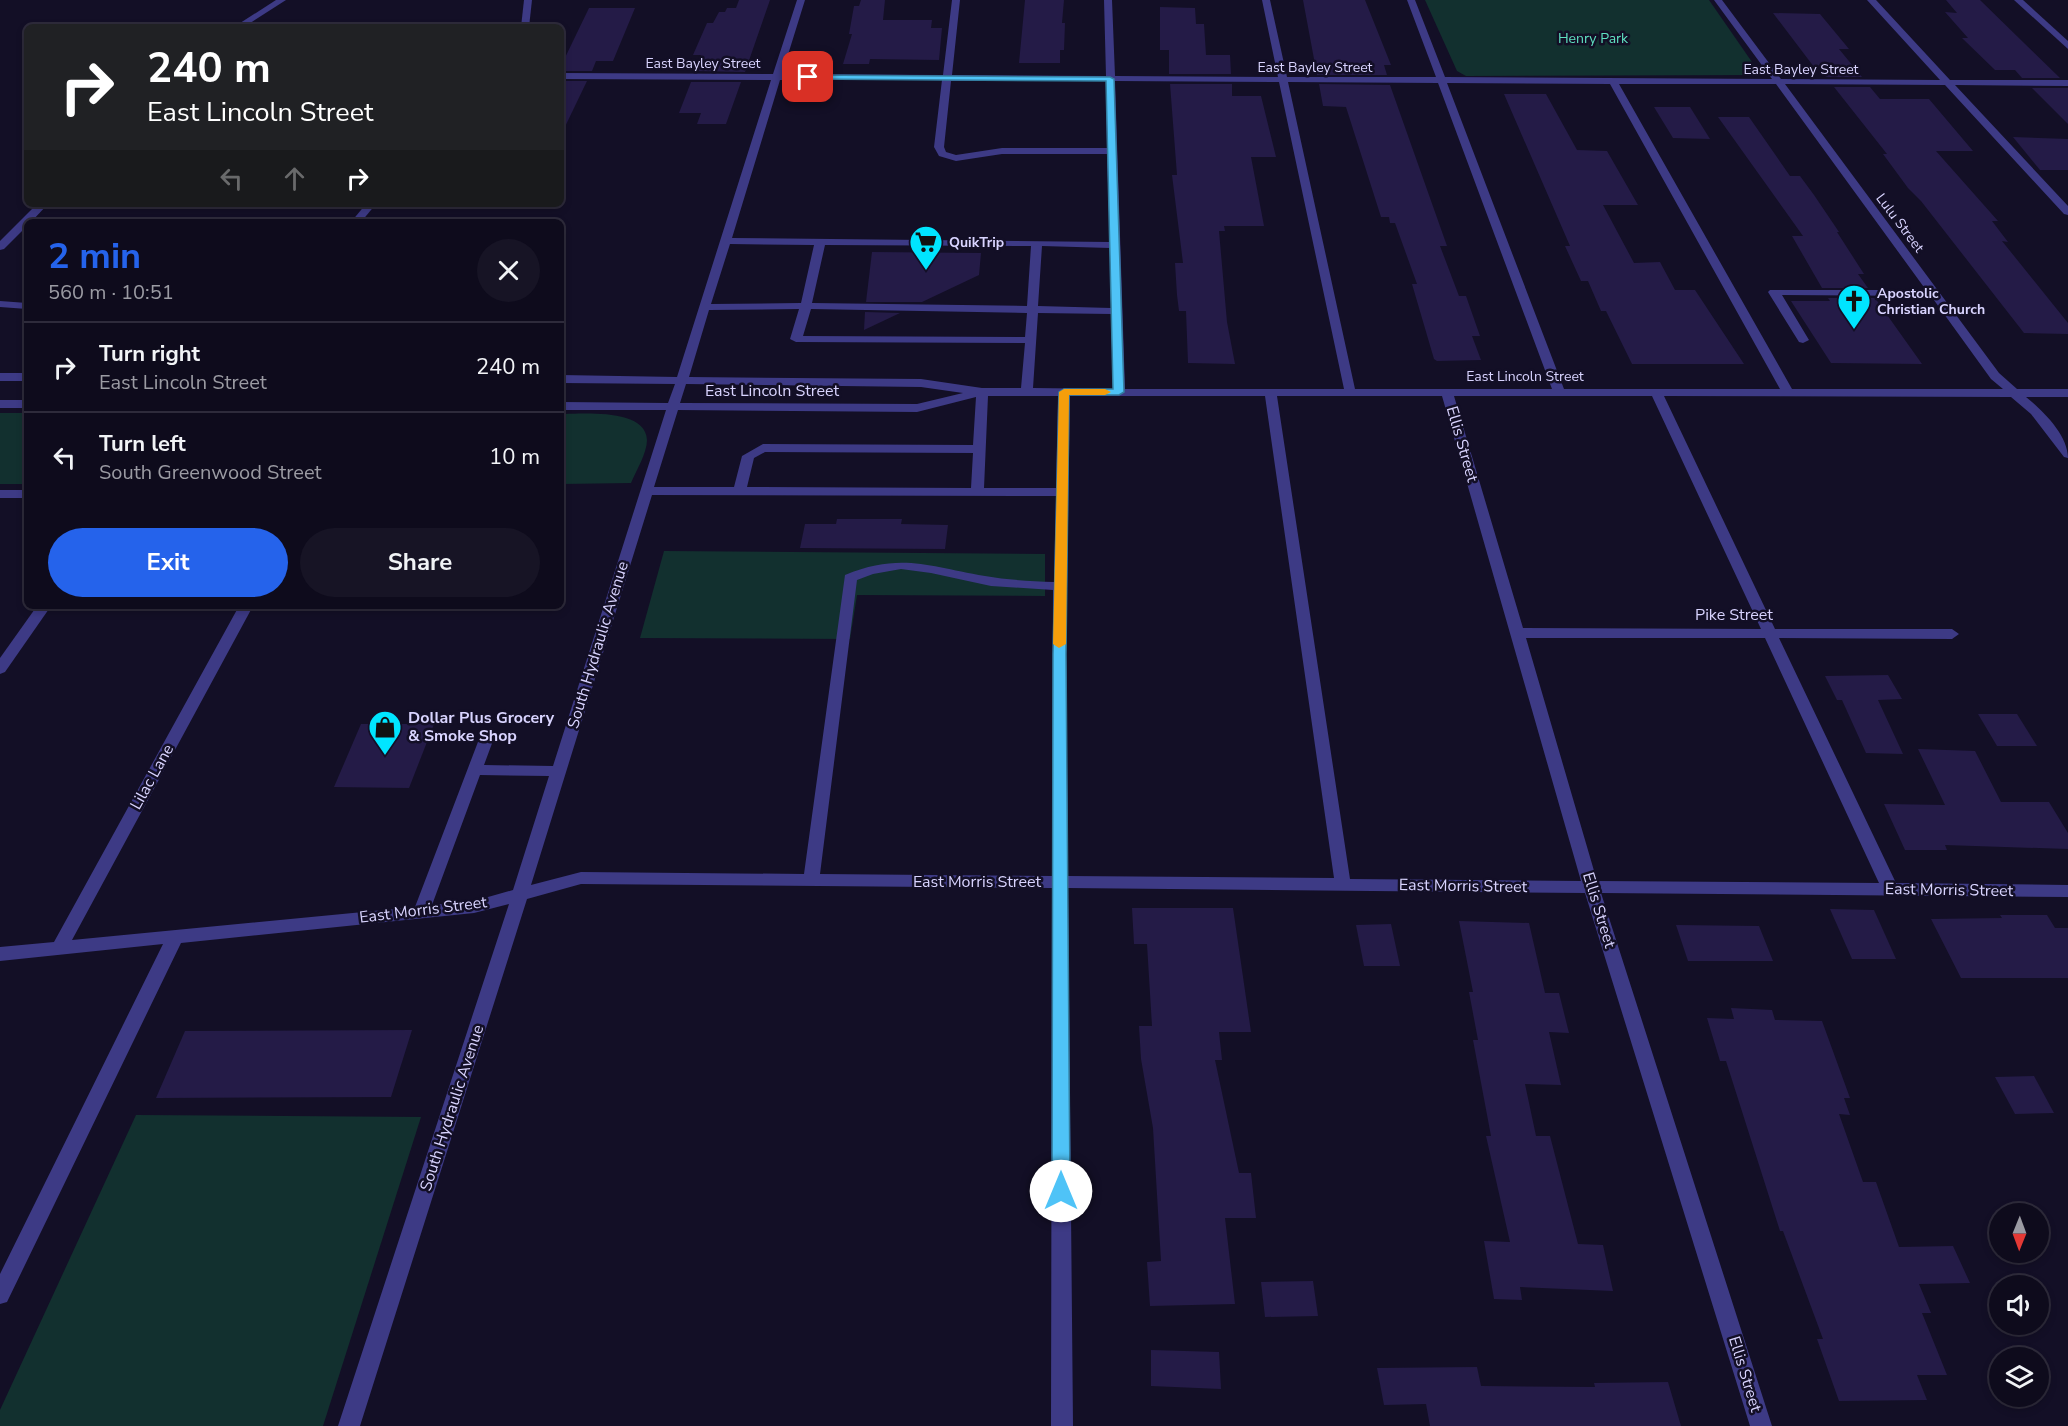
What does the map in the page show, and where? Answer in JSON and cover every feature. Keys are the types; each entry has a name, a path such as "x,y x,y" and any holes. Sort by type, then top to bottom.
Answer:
{"street":[{"path":"243,24 282,0"},
{"path":"525,24 528,0"},
{"name":"South Hydraulic Avenue","path":"349,1426 520,895 801,0"},
{"path":"956,0 949,78 939,147 942,154 956,158 1002,151 1112,151"},
{"path":"1108,0 1119,392"},
{"path":"1266,0 1350,391"},
{"path":"1411,0 1558,391"},
{"name":"Lulu Street","path":"1718,0 1995,376 2035,411 2068,454"},
{"path":"1871,0 1950,82 2068,212"},
{"path":"2018,0 2068,46"},
{"name":"East Bayley Street","path":"564,76 2068,83"},
{"path":"1614,81 1788,392"},
{"path":"28,219 40,207"},
{"path":"358,219 368,207"},
{"path":"0,247 24,223"},
{"path":"724,241 1115,244"},
{"path":"820,242 796,339 1030,340"},
{"path":"1027,392 1037,243"},
{"path":"1803,340 1774,292 1933,293"},
{"path":"0,304 24,306"},
{"path":"703,307 806,306 1116,311"},
{"path":"0,377 24,377"},
{"name":"East Lincoln Street","path":"564,379 921,383 982,392 2068,393"},
{"path":"1270,391 1343,885"},
{"name":"Ellis Street","path":"1447,391 1591,887 1761,1426"},
{"path":"977,492 982,392"},
{"name":"East Lincoln Street","path":"564,406 917,408 982,392"},
{"path":"1062,1426 1060,586 1064,392"},
{"path":"1656,392 1891,890"},
{"path":"0,404 24,404"},
{"path":"740,491 748,456 763,448 979,449"},
{"path":"646,491 1062,492"},
{"path":"0,494 24,494"},
{"path":"811,880 850,578 868,569 922,565 982,580 1060,586"},
{"path":"0,669 42,609"},
{"name":"Lilac Lane","path":"59,948 244,609"},
{"name":"Pike Street","path":"1517,633 1952,634"},
{"path":"422,912 486,738"},
{"path":"474,770 559,771"},
{"name":"East Morris Street","path":"0,954 474,907 581,878 2068,891"},
{"path":"0,1295 175,937"}],"green space":[{"name":"Henry Park","path":"1425,0 1709,0 1761,75 1466,76 1457,71"},
{"path":"0,413 24,413 24,484 0,484"},
{"path":"564,414 612,415 636,422 644,430 647,445 631,483 564,484"},
{"path":"664,551 1045,554 1045,596 857,595 850,639 640,638"},
{"path":"136,1115 421,1117 323,1426 0,1426 0,1410"}],"building":[{"path":"739,0 770,0 745,72 695,71 701,55 693,55 707,23 713,23 719,12 725,12 727,8 736,8"},
{"path":"861,0 885,0 883,20 932,20 931,28 942,28 939,60 870,59 869,64 843,64 852,34 849,34 854,6 859,6"},
{"path":"1025,0 1064,0 1062,23 1065,23 1064,50 1060,50 1060,63 1019,63"},
{"path":"1303,0 1365,0 1391,65 1384,65 1387,75 1317,75"},
{"path":"1946,0 1980,0 2060,78 2022,78 2015,70 1995,70 1962,38 1968,38 1945,12 1957,13"},
{"path":"1160,7 1195,8 1196,24 1204,24 1206,55 1230,55 1231,74 1169,74 1169,50 1160,50"},
{"path":"589,8 635,8 613,61 596,61 592,71 564,71 564,60"},
{"path":"1773,13 1820,14 1849,49 1839,49 1862,77 1826,77 1819,67 1814,67"},
{"path":"564,81 587,81 564,129"},
{"path":"691,82 741,82 726,124 697,124 701,113 679,113"},
{"path":"1170,84 1232,84 1232,96 1261,96 1276,157 1251,157 1264,226 1224,226 1225,231 1219,231 1227,322 1235,364 1188,363 1186,311 1179,311 1177,295 1175,263 1183,263 1172,175 1177,175"},
{"path":"1319,84 1390,85 1447,246 1440,246 1459,296 1466,296 1480,336 1472,336 1481,360 1437,361 1434,359 1412,284 1417,284 1395,223 1390,223 1389,217 1381,217 1346,107 1323,106"},
{"path":"1834,87 1870,87 1880,99 1929,99 1973,151 1936,151 1998,221 1992,221 2008,242 2002,241 2068,323 2068,334 2024,333 1921,201 1908,188 1883,154 1887,154"},
{"path":"2032,88 2068,88 2068,124"},
{"path":"1504,94 1546,94 1577,150 1607,151 1638,205 1603,205 1634,263 1660,262 1675,290 1695,290 1744,364 1632,364 1606,311 1601,311 1588,281 1581,281 1565,246 1570,246"},
{"path":"1654,107 1690,107 1710,139 1673,138"},
{"path":"1718,117 1749,117 1790,176 1800,176 1814,195 1864,274 1858,274 1868,288 1822,288 1792,236 1803,236"},
{"path":"2013,137 2068,139 2068,170 2040,170"},
{"path":"872,252 981,253 979,275 922,302 866,302"},
{"name":"Apostolic Christian Church","path":"1828,298 1875,298 1922,364 1831,363 1791,301 1830,301"},
{"path":"865,312 900,313 864,330"},
{"path":"837,519 902,519 901,524 948,525 945,549 800,548 805,524 836,524"},
{"path":"1888,675 1902,699 1878,700 1903,754 1866,753 1842,700 1837,700 1825,676"},
{"path":"1978,714 2017,714 2037,746 1997,746"},
{"path":"361,724 434,724 409,788 334,787"},
{"path":"1918,749 1975,751 2001,802 2049,802 2068,833 2068,849 1945,845 1947,850 1905,850 1884,804 1945,805"},
{"path":"1132,908 1233,908 1251,1032 1219,1032 1222,1060 1215,1060 1239,1173 1251,1173 1256,1218 1225,1218 1235,1304 1150,1306 1147,1262 1161,1261 1153,1128 1141,1059 1139,1026 1152,1026 1147,944 1134,944"},
{"path":"1830,909 1874,910 1896,959 1852,959"},
{"path":"2000,915 2047,915 2055,928 2068,928 2068,978 1961,978 1931,919 2002,918"},
{"path":"1459,921 1529,923 1545,993 1559,993 1569,1033 1549,1032 1561,1085 1525,1084 1536,1136 1550,1136 1578,1244 1603,1245 1613,1291 1520,1287 1522,1300 1494,1299 1484,1241 1510,1242 1486,1136 1491,1136 1473,1040 1478,1040 1469,992 1473,992"},
{"path":"1391,924 1400,966 1364,966 1356,925"},
{"path":"1676,925 1759,926 1773,961 1688,961"},
{"path":"1731,1008 1772,1010 1775,1020 1822,1021 1850,1098 1844,1098 1850,1115 1839,1114 1863,1182 1876,1182 1899,1247 1953,1246 1970,1283 1919,1284 1931,1313 1922,1313 1947,1375 1917,1375 1927,1400 1839,1401 1817,1339 1823,1339 1783,1231 1780,1231 1726,1061 1720,1061 1707,1018 1734,1019"},
{"path":"412,1030 391,1097 156,1098 185,1031"},
{"path":"2034,1076 2054,1113 2015,1114 1995,1077"},
{"path":"1313,1281 1318,1316 1265,1317 1261,1282"},
{"path":"1151,1350 1219,1352 1221,1389 1151,1386"},
{"path":"1477,1367 1481,1386 1595,1387 1594,1383 1668,1382 1681,1426 1430,1426 1426,1404 1384,1405 1377,1368"}],"slow traffic":[{"path":"1059,644 1064,392 1105,392"}],"place":[{"name":"QuikTrip","path":"926,271"},
{"name":"Apostolic Christian Church","path":"1854,330"},
{"name":"Dollar Plus Grocery & Smoke Shop","path":"385,756"}],"route":[{"path":"808,77 1110,79 1119,392 1064,392 1059,654 1061,1191"}]}
